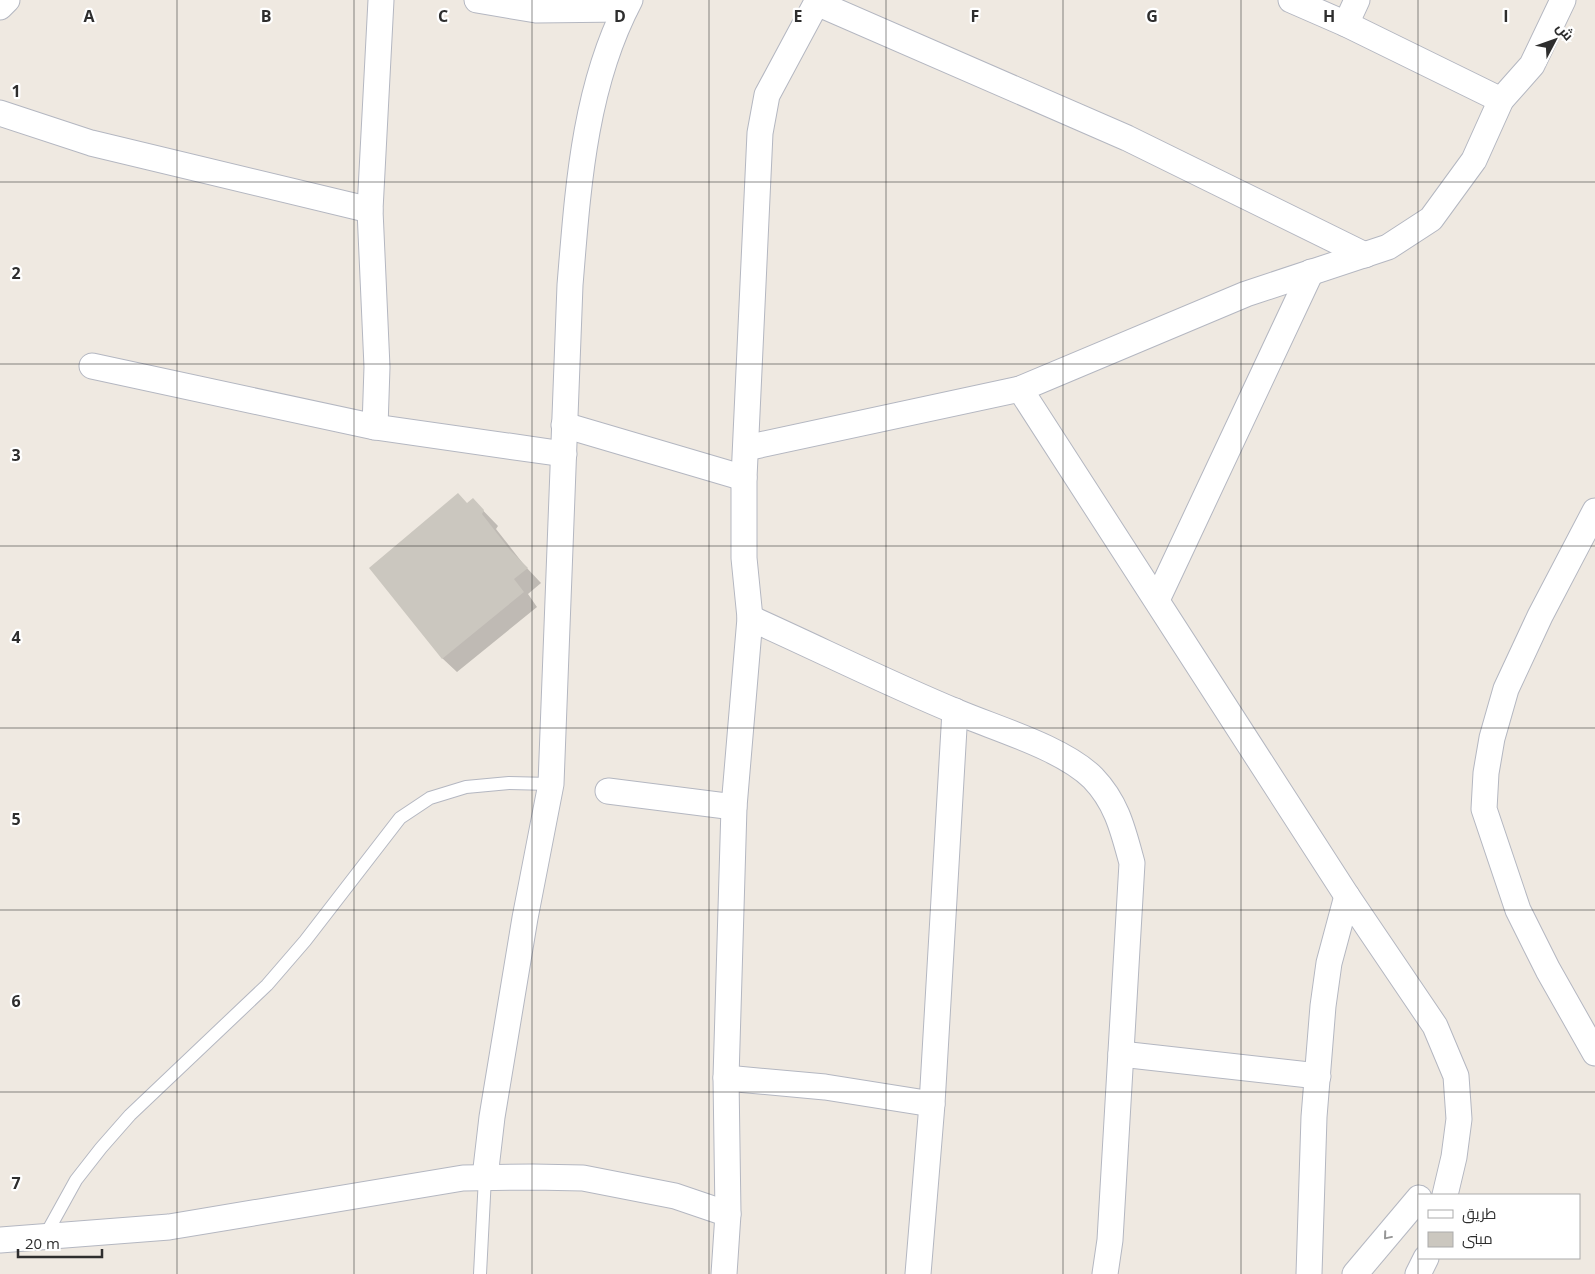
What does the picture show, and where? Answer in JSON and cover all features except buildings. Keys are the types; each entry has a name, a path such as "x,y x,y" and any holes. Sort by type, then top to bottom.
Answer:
{"street":[{"path":"0,7 7,0"},
{"path":"375,427 377,367 370,210 381,0"},
{"path":"477,0 536,10 628,4 603,62 587,130 576,205 570,285 551,784 523,928 492,1117 485,1178"},
{"path":"1291,0 1346,24 1501,100"},
{"path":"1346,24 1357,0"},
{"path":"746,448 1020,389 1246,294 1388,247 1431,219 1474,160 1501,100 1532,65 1563,0"},
{"path":"724,1274 728,1214 726,1078 734,807 750,618 744,558 744,478 760,134 767,95 818,2 1126,138 1365,254"},
{"path":"0,113 91,143 370,210"},
{"path":"1157,600 1311,272"},
{"path":"92,366 375,427 564,454"},
{"path":"1020,389 1347,896 1435,1026 1456,1076 1459,1119 1454,1157 1445,1194"},
{"path":"564,425 744,478"},
{"path":"1595,511 1540,616 1506,688 1489,756 1484,809 1518,910 1548,970 1595,1053"},
{"path":"750,618 956,711 1060,754 1092,777 1110,799 1122,824 1132,863 1110,1240 1105,1274"},
{"path":"918,1274 932,1104 956,711"},
{"path":"608,791 734,807"},
{"path":"1309,1274 1314,1117 1323,1006 1329,963 1347,896"},
{"path":"1121,1054 1318,1076"},
{"path":"726,1078 825,1087 932,1104"},
{"path":"1423,1194 1454,1157"},
{"path":"0,1240 170,1227 463,1178 583,1178 674,1196 728,1214"},
{"path":"1355,1274 1418,1199"},
{"path":"1418,1274 1426,1259"}],"lane":[{"path":"45,1236 76,1180 101,1148 130,1115 267,985 305,941 400,818 430,798 466,787 509,783 551,784"},
{"path":"480,1274 485,1178"}]}
